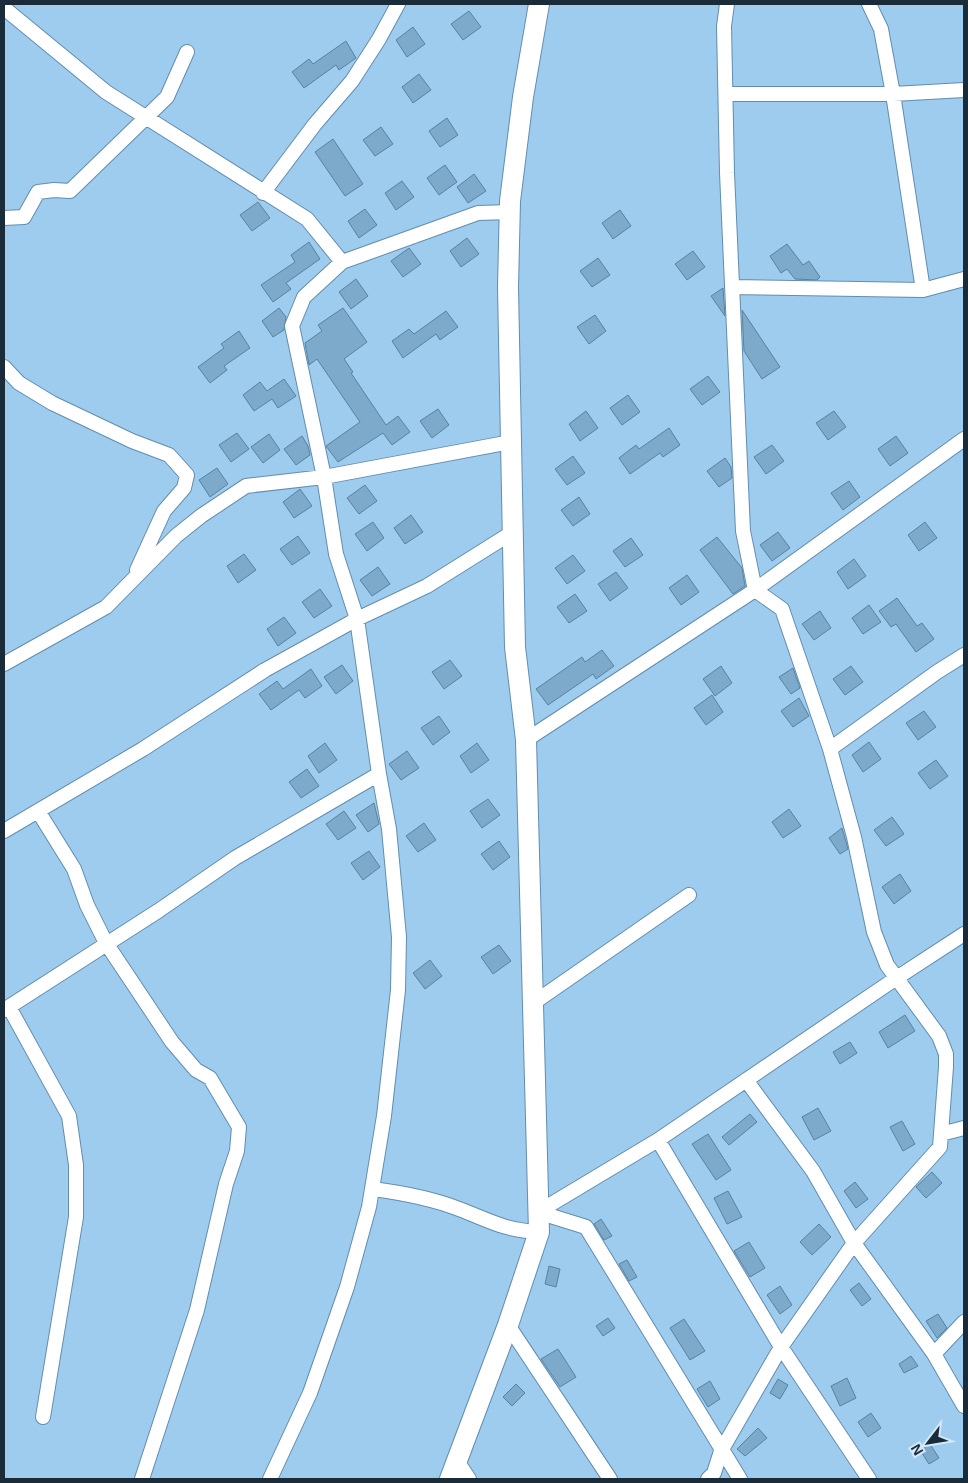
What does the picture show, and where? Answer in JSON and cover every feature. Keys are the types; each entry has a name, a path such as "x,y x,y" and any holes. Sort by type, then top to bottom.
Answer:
{"street":[{"path":"263,193 315,124 352,81 379,39 398,4"},
{"path":"468,1479 454,1470 508,1325 539,1232 526,740 515,647 508,287 510,212 523,97 539,4"},
{"path":"708,1479 714,1473 721,1451 780,1347 854,1243 940,1147 946,1054 939,1036 887,965 874,932 854,837 830,749 782,609 756,590 743,530 732,287 726,94 724,26 727,4"},
{"path":"869,4 881,29 924,290"},
{"path":"4,8 106,92 263,193 307,219 342,262"},
{"path":"4,218 24,217 38,192 70,191 167,97 187,52"},
{"path":"726,94 893,94 964,90"},
{"path":"270,1479 310,1393 347,1287 373,1189 397,1000 399,955 389,829 356,619 336,554 324,477 292,326 304,297 342,262 389,243 478,213 510,212"},
{"path":"732,287 924,290 964,279"},
{"path":"4,367 19,383 52,403 132,441 169,455 187,475 184,488 164,511 132,580"},
{"path":"526,740 756,590 964,439"},
{"path":"4,664 106,607 176,536 201,516 246,486 324,477 511,442"},
{"path":"4,831 143,748 265,670 356,619 428,586 513,532"},
{"path":"830,749 937,672 964,655"},
{"path":"43,1417 76,1217 76,1165 68,1116 6,1008 158,911 235,858 379,774"},
{"path":"38,811 74,869 106,943 172,1042 196,1070 210,1078 239,1127 237,1151 226,1184 197,1310 142,1479"},
{"path":"532,1004 689,895"},
{"path":"538,1212 658,1140 895,978 964,934"},
{"path":"746,1080 813,1171 854,1243 934,1354 964,1406"},
{"path":"941,1134 964,1128"},
{"path":"658,1140 780,1347 869,1479"},
{"path":"373,1189 410,1194 460,1209 482,1220 513,1230 539,1232"},
{"path":"538,1212 586,1227 721,1451 740,1479"},
{"path":"934,1354 964,1322"},
{"path":"508,1325 610,1479"}],"building":[{"path":"469,11 481,27 463,40 451,24"},
{"path":"413,27 425,44 407,57 396,40"},
{"path":"346,41 356,58 339,70 336,65 304,88 292,72 309,59 313,64"},
{"path":"419,74 431,90 413,103 402,87"},
{"path":"447,118 458,135 440,147 429,131"},
{"path":"381,127 393,144 375,156 363,140"},
{"path":"333,139 363,184 345,196 315,152"},
{"path":"445,165 457,182 439,195 427,178"},
{"path":"474,174 486,191 468,203 457,187"},
{"path":"402,181 414,197 396,210 385,193"},
{"path":"258,202 270,218 252,231 240,215"},
{"path":"365,209 377,225 359,238 348,221"},
{"path":"620,210 631,226 613,239 602,223"},
{"path":"467,238 479,254 461,267 450,251"},
{"path":"309,242 320,259 286,283 291,289 273,302 261,285 295,262 291,255"},
{"path":"787,244 803,265 809,261 820,277 817,280 795,279 787,269 781,273 770,256"},
{"path":"409,248 421,264 403,277 391,261"},
{"path":"693,251 705,267 687,280 675,264"},
{"path":"598,258 610,275 592,287 580,271"},
{"path":"356,279 368,296 351,309 339,292"},
{"path":"723,288 725,316 711,296"},
{"path":"279,308 286,317 284,330 273,337 262,321"},
{"path":"343,308 367,342 344,359 353,372 351,373 386,425 398,416 410,432 392,445 383,433 338,462 326,446 360,422 317,359 309,365 305,343 322,331 318,325"},
{"path":"742,310 780,367 762,379 744,351"},
{"path":"446,311 458,327 440,340 436,334 403,358 392,341 409,329 414,334"},
{"path":"595,315 606,331 589,344 577,327"},
{"path":"239,331 250,348 224,366 227,370 210,383 198,367 224,348 221,344"},
{"path":"708,376 720,392 702,405 690,389"},
{"path":"284,379 296,396 278,408 272,399 254,411 243,395 260,382 267,391"},
{"path":"628,395 640,412 622,425 610,408"},
{"path":"438,409 449,425 432,438 420,421"},
{"path":"586,411 598,428 580,441 569,424"},
{"path":"834,411 846,427 828,440 816,423"},
{"path":"669,428 680,445 663,457 660,453 630,474 619,458 636,445 639,449"},
{"path":"237,433 249,449 231,462 219,445"},
{"path":"269,434 280,450 263,463 251,447"},
{"path":"302,436 308,446 310,455 296,465 284,449"},
{"path":"896,436 908,453 890,466 878,449"},
{"path":"772,445 784,461 766,474 754,457"},
{"path":"573,456 585,473 567,485 555,469"},
{"path":"725,458 731,467 732,478 719,487 707,471"},
{"path":"217,468 228,484 210,497 199,480"},
{"path":"849,481 860,497 843,510 831,493"},
{"path":"365,485 377,501 359,514 347,498"},
{"path":"300,489 312,506 294,518 283,502"},
{"path":"579,497 590,514 573,526 561,510"},
{"path":"411,515 423,532 405,544 394,528"},
{"path":"373,522 384,538 367,551 355,534"},
{"path":"925,522 937,538 919,551 908,535"},
{"path":"778,532 790,548 772,561 760,545"},
{"path":"298,536 310,553 292,565 280,549"},
{"path":"717,537 742,568 745,586 733,594 700,550"},
{"path":"631,538 643,555 625,567 613,551"},
{"path":"244,554 256,570 238,583 227,566"},
{"path":"573,555 585,571 567,584 555,568"},
{"path":"854,559 866,576 848,589 837,572"},
{"path":"378,567 390,584 372,596 360,580"},
{"path":"616,572 628,588 610,601 598,584"},
{"path":"687,575 699,592 681,605 669,588"},
{"path":"320,589 332,606 314,618 302,602"},
{"path":"575,594 587,611 569,623 557,607"},
{"path":"897,598 917,626 922,623 934,639 916,652 896,624 891,627 879,611"},
{"path":"869,605 881,622 863,634 852,618"},
{"path":"820,611 831,628 814,640 802,624"},
{"path":"284,617 296,633 278,646 267,629"},
{"path":"602,650 614,666 596,679 593,674 548,705 536,689 582,657 585,662"},
{"path":"450,660 462,676 444,689 432,672"},
{"path":"342,665 353,681 336,694 324,677"},
{"path":"721,666 732,683 715,696 703,679"},
{"path":"851,666 863,682 845,695 833,679"},
{"path":"793,668 800,688 791,694 779,677"},
{"path":"311,669 322,686 305,698 299,690 271,710 259,694 277,681 283,689"},
{"path":"712,695 723,712 706,725 694,708"},
{"path":"799,698 809,716 793,727 781,711"},
{"path":"924,711 936,727 918,740 906,723"},
{"path":"439,716 450,732 433,745 421,728"},
{"path":"869,742 881,759 863,772 852,755"},
{"path":"325,743 337,760 319,773 308,756"},
{"path":"477,743 489,760 471,773 460,756"},
{"path":"407,751 419,768 401,780 389,764"},
{"path":"936,760 948,776 930,789 918,773"},
{"path":"307,769 319,786 301,798 289,782"},
{"path":"488,799 500,815 482,828 470,811"},
{"path":"374,803 379,824 368,832 356,815"},
{"path":"789,809 801,826 783,838 772,822"},
{"path":"344,811 356,828 338,840 326,824"},
{"path":"892,817 904,834 886,846 874,830"},
{"path":"424,823 436,840 418,852 406,836"},
{"path":"842,828 848,849 840,854 829,838"},
{"path":"499,841 510,857 493,870 481,854"},
{"path":"369,851 380,867 363,880 351,863"},
{"path":"900,874 911,891 894,904 882,887"},
{"path":"499,945 511,961 493,974 481,957"},
{"path":"430,960 442,976 425,989 413,973"},
{"path":"905,1015 915,1031 888,1048 879,1032"},
{"path":"850,1042 857,1053 840,1064 833,1052"},
{"path":"818,1108 831,1131 814,1140 802,1117"},
{"path":"750,1114 757,1122 729,1145 722,1137"},
{"path":"902,1121 915,1144 903,1151 890,1127"},
{"path":"708,1134 731,1170 716,1180 692,1144"},
{"path":"932,1172 942,1183 926,1198 916,1187"},
{"path":"855,1182 868,1199 856,1208 844,1191"},
{"path":"728,1191 742,1217 727,1224 714,1198"},
{"path":"601,1219 612,1236 604,1240 594,1224"},
{"path":"819,1224 831,1237 812,1255 800,1242"},
{"path":"749,1242 765,1268 750,1277 734,1251"},
{"path":"627,1260 637,1277 629,1281 619,1264"},
{"path":"549,1266 560,1269 556,1287 545,1284"},
{"path":"859,1283 871,1299 862,1306 850,1290"},
{"path":"780,1286 792,1305 780,1314 767,1295"},
{"path":"938,1314 947,1328 937,1338 926,1321"},
{"path":"608,1318 615,1328 603,1336 596,1326"},
{"path":"684,1319 705,1351 690,1360 670,1328"},
{"path":"558,1349 576,1377 560,1387 541,1359"},
{"path":"911,1356 918,1366 904,1373 899,1364"},
{"path":"847,1378 856,1398 840,1406 831,1386"},
{"path":"778,1379 788,1385 780,1399 770,1393"},
{"path":"710,1381 720,1399 708,1407 697,1389"},
{"path":"516,1384 525,1393 512,1406 503,1397"},
{"path":"871,1413 881,1428 868,1437 858,1422"},
{"path":"758,1428 767,1438 745,1456 737,1449"},
{"path":"930,1444 939,1458 929,1464 920,1450"}]}
